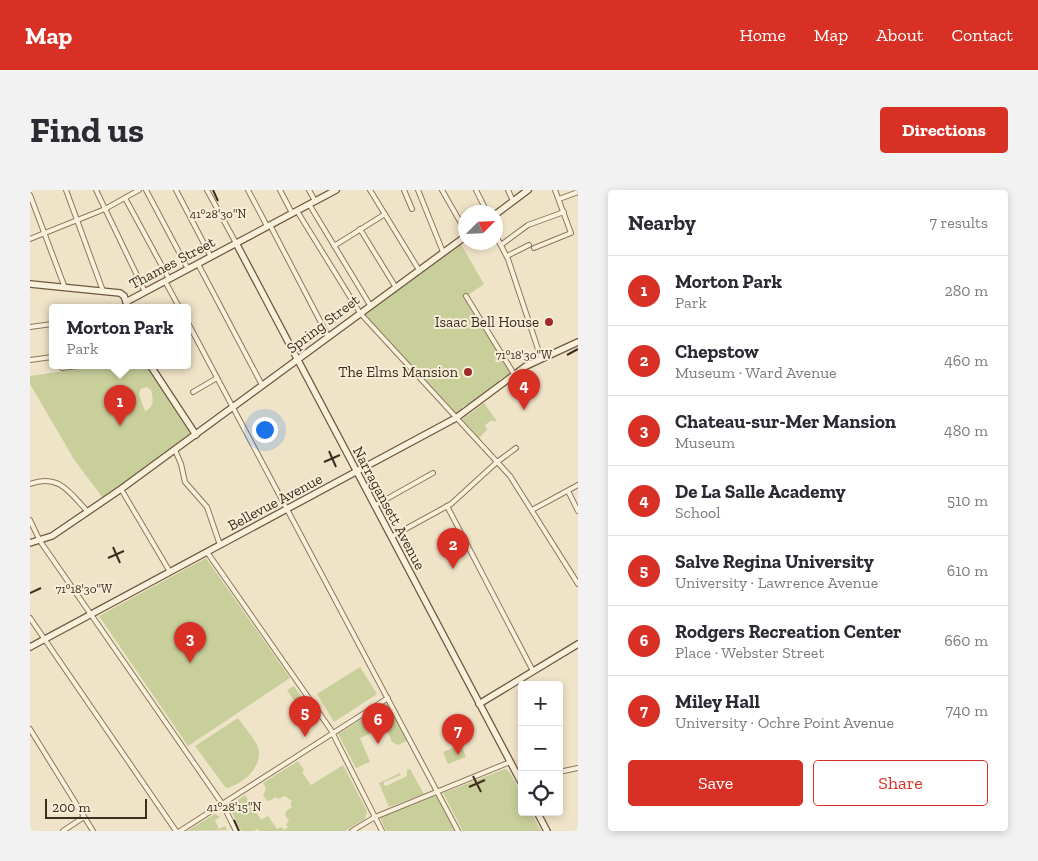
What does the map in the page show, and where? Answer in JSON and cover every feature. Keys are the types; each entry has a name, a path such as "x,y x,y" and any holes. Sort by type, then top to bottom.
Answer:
{"main road":[{"name":"Thames Street","path":"128,304 145,292 334,190"},
{"path":"503,209 528,190"},
{"name":"Spring Street","path":"30,543 52,536 121,489 458,240"},
{"name":"Narragansett Avenue","path":"236,243 296,360 518,776"},
{"path":"30,284 120,293 124,296 127,304"},
{"name":"Bellevue Avenue","path":"30,647 456,418 514,374 541,358 578,342"},
{"path":"153,369 196,435"},
{"path":"479,704 578,644"},
{"path":"539,816 547,831"}],"street":[{"path":"66,190 104,291"},
{"path":"96,190 145,292"},
{"path":"30,239 105,209 139,190"},
{"path":"146,190 188,269"},
{"path":"176,190 211,257"},
{"path":"207,190 236,243"},
{"path":"248,190 269,225 328,336"},
{"path":"280,190 360,312 510,476 578,584"},
{"path":"309,190 315,201"},
{"path":"370,190 419,270"},
{"path":"404,190 412,209"},
{"path":"418,190 443,252"},
{"path":"442,190 458,219"},
{"path":"476,190 484,205"},
{"path":"508,190 513,201"},
{"path":"534,248 570,234 555,190"},
{"path":"559,199 578,192"},
{"path":"30,194 65,288"},
{"path":"125,198 178,304"},
{"path":"309,204 370,304"},
{"path":"503,244 528,225 564,212"},
{"path":"334,246 385,214"},
{"path":"360,229 396,286"},
{"path":"507,256 529,245"},
{"path":"503,249 541,358"},
{"path":"198,264 262,385"},
{"path":"466,296 514,374"},
{"path":"30,327 49,324"},
{"path":"191,329 458,831"},
{"path":"30,360 49,357"},
{"path":"193,392 217,378"},
{"path":"391,537 447,506 464,494 497,462 516,448"},
{"path":"175,450 181,464 185,482 207,508 220,545"},
{"path":"374,506 433,473"},
{"path":"30,484 48,480 57,482 88,512"},
{"path":"532,510 578,486"},
{"path":"121,489 170,572"},
{"path":"568,491 578,511"},
{"path":"447,506 533,671"},
{"path":"30,520 40,541 223,805 236,831"},
{"path":"207,552 333,732 382,831"},
{"path":"30,618 176,831"},
{"path":"180,831 388,698"},
{"path":"30,729 93,831"},
{"path":"352,831 375,817 510,762"},
{"path":"563,771 578,768"},
{"path":"63,831 84,817"}],"green space":[{"path":"458,244 458,250 464,250 484,284 464,298 511,373 501,378 500,382 467,406 462,407 461,411 456,414 364,313"},
{"path":"78,369 149,369 190,434 103,498 75,461 30,384 30,376","holes":["147,387 151,390 152,405 145,411 139,394 141,389"]},
{"path":"484,403 496,422 492,420 485,425 487,430 479,438 463,419"},
{"path":"206,558 290,678 188,746 99,616"},
{"path":"360,667 377,694 334,722 317,694"},
{"path":"294,686 302,698 295,702 287,690"},
{"path":"387,703 407,741 398,745 392,742 388,732 385,733 382,728 360,738 370,762 356,768 338,734"},
{"path":"238,718 257,745 258,759 256,766 246,778 226,788 195,746"},
{"path":"461,745 466,757 448,764 443,752"},
{"path":"298,761 304,770 302,772 311,785 343,765 367,811 365,819 345,831 259,831 258,829 254,831 241,831 229,806 245,795 261,820 268,816 277,829 282,827 284,830 288,827 286,824 289,821 285,815 286,811 292,807 290,803 292,801 285,796 267,801 263,795 266,789 263,783"},
{"path":"410,769 424,794 389,807 379,783 400,773 401,775 384,782 386,786 407,776 407,770"},
{"path":"505,769 509,771 518,788 518,816 533,816 541,831 463,831 443,793"},
{"path":"436,795 455,831 386,831 380,817"},
{"path":"215,814 220,817 215,820 219,829 225,826 227,830 187,831"}],"place":[{"name":"Isaac Bell House","path":"549,322"},
{"name":"The Elms Mansion","path":"468,372"},
{"name":"De La Salle Academy","path":"524,410"},
{"name":"Morton Park","path":"120,426"},
{"name":"Chepstow","path":"453,569"},
{"name":"Chateau-sur-Mer Mansion","path":"190,663"},
{"name":"Salve Regina University","path":"305,737"},
{"name":"Rodgers Recreation Center","path":"378,744"},
{"name":"Miley Hall","path":"458,755"}]}
